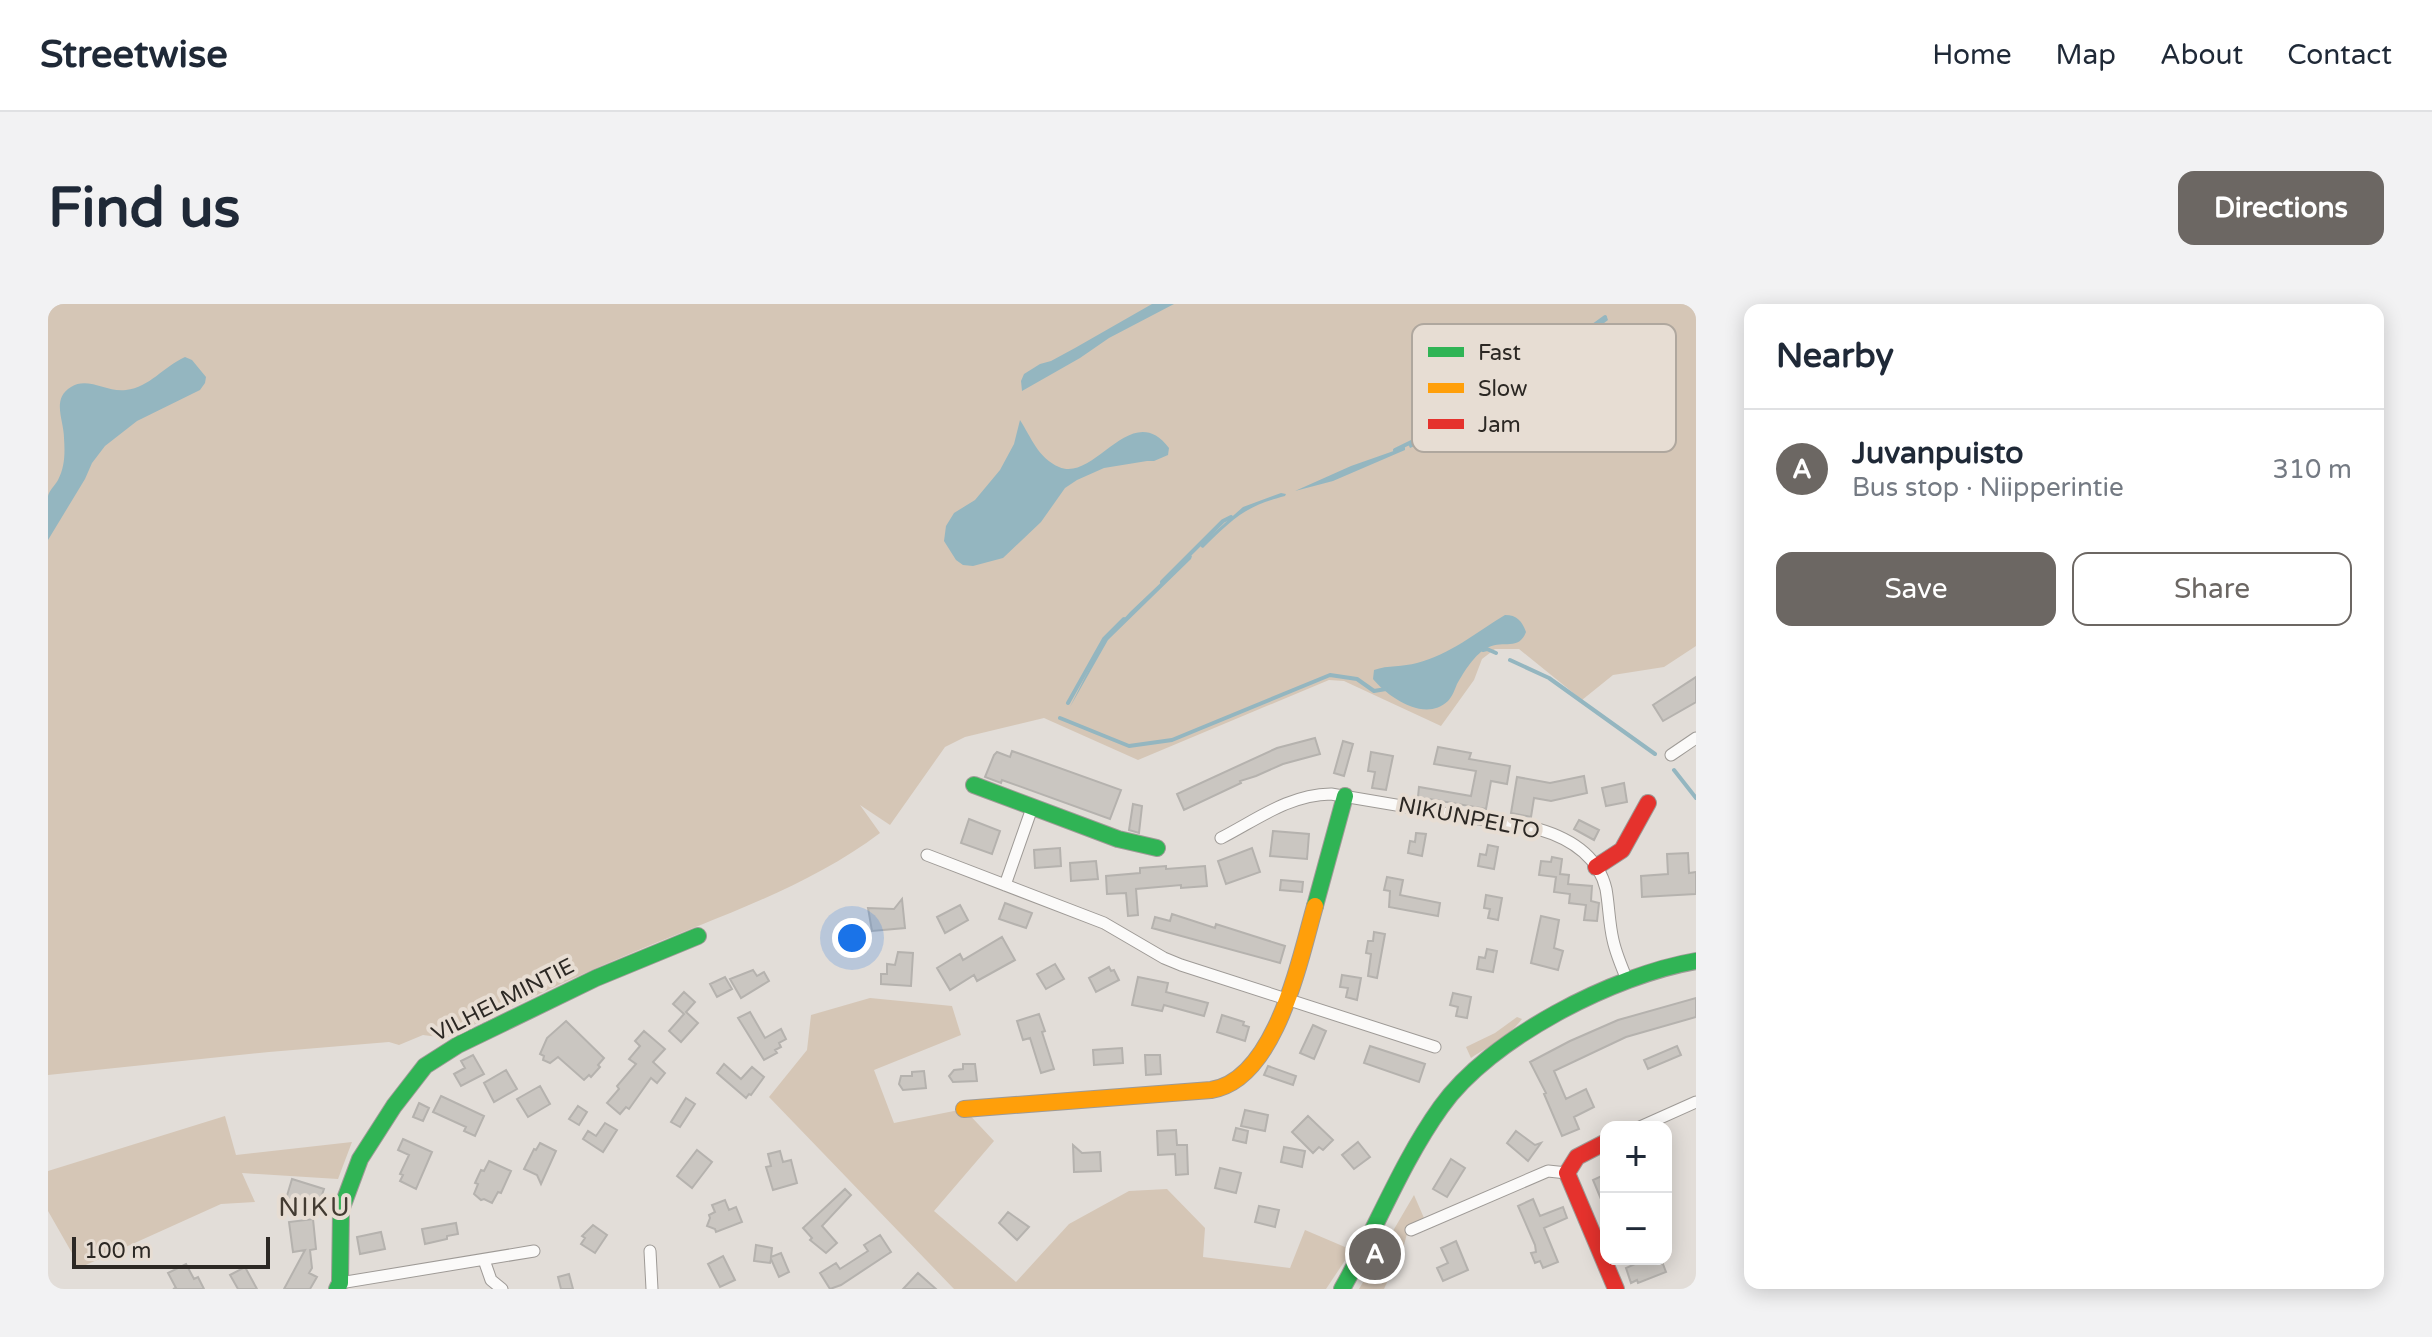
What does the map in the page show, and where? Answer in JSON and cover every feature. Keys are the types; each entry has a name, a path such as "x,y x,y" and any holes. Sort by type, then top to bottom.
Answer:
{"street":[{"path":"1671,755 1696,738"},
{"path":"974,785 1118,839 1157,848"},
{"name":"NIKUNPELTO","path":"1221,838 1296,798 1313,794 1345,796 1538,829 1573,843 1596,867"},
{"path":"964,1109 1221,1088 1233,1082 1277,1026 1288,1001 1345,796"},
{"path":"1628,982 1612,938 1606,889 1596,867 1622,850 1648,803"},
{"path":"1005,885 1032,808"},
{"path":"927,855 1104,923 1181,965 1435,1047"},
{"name":"VILHELMINTIE","path":"338,1286 341,1210 360,1159 394,1106 425,1066 469,1040 596,978 698,936"},
{"path":"1342,1289 1442,1104 1454,1091 1497,1052 1536,1026 1590,998 1658,969 1696,961"},
{"path":"1653,1121 1696,1102"},
{"path":"1600,1145 1580,1154 1571,1162 1567,1173 1616,1289"},
{"path":"1411,1230 1548,1171 1567,1173"},
{"path":"338,1286 534,1251"},
{"path":"650,1251 652,1289"},
{"path":"484,1260 491,1280 502,1289"}],"shaded area":[{"path":"48,304 1696,304 1696,646 1664,667 1613,675 1582,700 1519,649 1495,649 1482,659 1474,680 1441,726 1344,681 1329,680 1138,760 1044,718 965,737 945,747 890,825 860,805 880,833 822,870 761,900 586,972 446,1038 423,1035 399,1045 389,1042 269,1052 48,1075"},
{"path":"870,998 952,1006 961,1035 874,1070 894,1123 964,1109 994,1141 934,1211 1016,1282 1069,1224 1129,1191 1167,1189 1205,1228 1203,1257 1290,1268 1305,1230 1352,1250 1326,1289 954,1289 769,1097 807,1050 811,1015"},
{"path":"1517,1017 1522,1019 1510,1032 1471,1058 1466,1047 1495,1033"},
{"path":"225,1116 236,1155 352,1142 338,1179 242,1173 255,1202 221,1204 77,1269 72,1253 48,1211 48,1171"},
{"path":"1414,1195 1424,1218 1409,1226 1384,1289 1359,1289"}],"water":[{"path":"1152,304 1174,304 1109,338 1022,391 1024,374"},
{"path":"185,357 192,360 206,377 200,390 137,421 105,446 48,540 48,496 58,480 64,460 60,404 65,392 84,383 119,390 135,388"},
{"path":"1020,420 1040,453 1059,467 1073,469 1086,464 1127,436 1141,432 1155,435 1169,448 1168,455 1154,461 1104,468 1077,480 1065,488 1041,522 1003,558 973,566 963,565 944,541 946,526 954,513 975,500 1000,470 1014,444"},
{"path":"1405,447 1405,450 1333,481 1295,491 1351,466"},
{"path":"1281,493 1286,494 1240,515 1201,547 1243,507"},
{"path":"1190,555 1191,559 1108,640 1070,707 1102,643"},
{"path":"1505,615 1516,617 1521,622 1526,632 1523,638 1515,643 1494,645 1479,654 1470,663 1449,699 1439,707 1429,709 1408,705 1397,700 1373,679 1374,670 1412,664 1440,655"}],"building":[{"path":"1696,677 1696,702 1663,721 1653,705"},
{"path":"1315,738 1320,754 1240,781 1184,810 1177,794 1277,748"},
{"path":"1343,741 1353,744 1344,776 1334,773"},
{"path":"1438,747 1471,753 1469,759 1510,766 1507,784 1491,781 1486,809 1418,797 1419,787 1471,796 1476,771 1434,764"},
{"path":"1012,751 1121,790 1110,819 1002,780 1001,783 985,777 997,752 1010,757"},
{"path":"1371,752 1393,756 1386,790 1372,788 1375,772 1368,771"},
{"path":"1584,776 1587,793 1551,801 1534,798 1531,817 1511,813 1517,777 1550,783"},
{"path":"1624,783 1627,802 1606,806 1602,788"},
{"path":"1133,804 1142,806 1139,833 1129,830"},
{"path":"969,819 1000,831 992,854 961,843"},
{"path":"1579,820 1599,830 1594,840 1574,829"},
{"path":"1273,831 1309,834 1307,859 1270,856"},
{"path":"1416,833 1426,834 1422,856 1408,853 1410,841 1415,842"},
{"path":"1488,845 1498,847 1494,869 1478,866 1480,854 1486,855"},
{"path":"1060,848 1061,866 1035,868 1034,850"},
{"path":"1252,848 1260,872 1226,884 1218,861"},
{"path":"1688,853 1689,873 1696,872 1696,894 1642,897 1641,876 1668,874 1667,854"},
{"path":"1552,857 1562,859 1560,874 1569,875 1568,884 1592,886 1591,901 1599,903 1597,921 1584,920 1586,905 1569,903 1570,894 1554,892 1556,877 1539,875 1541,861 1551,862"},
{"path":"1096,861 1098,879 1071,881 1070,863"},
{"path":"1166,866 1166,869 1205,866 1207,886 1136,889 1138,915 1128,916 1126,893 1107,894 1106,876 1140,873 1140,868"},
{"path":"1387,877 1403,880 1400,895 1440,903 1438,916 1389,907 1390,891 1384,890"},
{"path":"1281,880 1303,882 1302,892 1280,890"},
{"path":"1486,895 1502,898 1498,920 1488,918 1490,909 1484,908"},
{"path":"902,899 905,928 872,931 868,908 894,909"},
{"path":"1005,903 1032,913 1026,928 999,919"},
{"path":"960,905 968,920 945,933 937,917"},
{"path":"1172,914 1285,946 1280,963 1152,928 1155,917 1170,921"},
{"path":"1541,916 1559,920 1554,948 1563,951 1558,970 1531,963"},
{"path":"1374,932 1385,934 1377,978 1368,976 1371,954 1366,953 1368,941 1373,941"},
{"path":"1002,937 1015,960 977,981 974,975 950,990 937,968 960,954 963,960"},
{"path":"1487,949 1497,951 1493,972 1477,969 1479,957 1485,958"},
{"path":"898,952 913,953 911,986 881,984 881,974 887,974 887,964 895,965"},
{"path":"1055,964 1064,979 1046,989 1037,974"},
{"path":"1109,967 1119,980 1096,992 1089,978"},
{"path":"753,970 757,976 764,972 769,981 741,998 730,979"},
{"path":"1342,975 1361,978 1357,1000 1346,997 1348,988 1340,987"},
{"path":"725,977 732,989 717,997 710,984"},
{"path":"1138,977 1168,983 1166,992 1208,1003 1204,1016 1164,1005 1162,1011 1132,1005"},
{"path":"684,992 695,1002 686,1012 698,1023 681,1042 669,1031 684,1014 673,1004"},
{"path":"1453,993 1471,997 1467,1018 1456,1016 1458,1007 1450,1005"},
{"path":"1696,998 1696,1017 1626,1037 1554,1071 1566,1099 1586,1089 1594,1107 1574,1117 1579,1129 1562,1136 1530,1062 1618,1020"},
{"path":"750,1012 765,1038 781,1029 786,1039 779,1043 781,1047 775,1050 777,1053 764,1060 738,1018"},
{"path":"1039,1014 1054,1069 1041,1073 1030,1038 1023,1040 1017,1021"},
{"path":"1222,1015 1244,1022 1243,1025 1249,1027 1245,1041 1217,1032"},
{"path":"566,1021 604,1058 591,1077 589,1075 584,1080 558,1057 550,1063 543,1060 544,1056 540,1054 547,1038"},
{"path":"1313,1025 1326,1031 1314,1059 1300,1053"},
{"path":"644,1031 665,1049 653,1062 665,1073 657,1083 651,1078 629,1109 626,1107 620,1114 607,1103 636,1064 629,1059 640,1046 635,1041"},
{"path":"1370,1046 1425,1064 1419,1082 1364,1063"},
{"path":"1677,1046 1681,1055 1648,1069 1644,1060"},
{"path":"1122,1048 1123,1063 1094,1065 1093,1050"},
{"path":"473,1055 484,1074 461,1086 454,1074 465,1068 461,1061"},
{"path":"1145,1055 1160,1055 1161,1074 1146,1075"},
{"path":"724,1064 741,1079 752,1067 764,1077 746,1098 717,1073"},
{"path":"963,1064 975,1064 977,1081 953,1082 949,1076 954,1070 963,1069"},
{"path":"1268,1066 1296,1076 1293,1085 1264,1075"},
{"path":"506,1070 517,1089 494,1102 484,1083"},
{"path":"924,1071 926,1088 903,1090 899,1084 901,1076"},
{"path":"540,1086 550,1104 528,1117 517,1099"},
{"path":"441,1096 484,1116 475,1136 464,1131 466,1127 433,1112"},
{"path":"686,1098 695,1104 680,1127 671,1122"},
{"path":"419,1103 429,1108 423,1121 413,1117"},
{"path":"578,1106 587,1112 579,1125 569,1119"},
{"path":"1245,1110 1268,1115 1265,1131 1241,1126"},
{"path":"1308,1116 1333,1140 1323,1150 1319,1147 1313,1153 1292,1132"},
{"path":"605,1123 617,1130 603,1152 583,1139 588,1131 596,1136"},
{"path":"1236,1128 1248,1131 1246,1143 1233,1140"},
{"path":"1176,1130 1177,1145 1187,1145 1188,1174 1176,1175 1175,1154 1158,1155 1157,1131"},
{"path":"1516,1131 1535,1145 1541,1143 1528,1161 1507,1143"},
{"path":"403,1139 432,1152 416,1189 400,1181 409,1155 398,1150"},
{"path":"1358,1142 1370,1157 1354,1169 1342,1155"},
{"path":"540,1143 556,1151 541,1184 537,1175 524,1169"},
{"path":"1073,1145 1082,1153 1100,1152 1101,1171 1074,1172"},
{"path":"1284,1147 1305,1151 1302,1167 1281,1162"},
{"path":"697,1150 712,1162 692,1188 677,1176"},
{"path":"780,1151 783,1162 791,1160 797,1183 773,1190 766,1167 771,1166 768,1154"},
{"path":"1451,1159 1465,1168 1447,1197 1433,1189"},
{"path":"489,1161 511,1171 501,1193 498,1192 492,1203 474,1194 478,1184 475,1183"},
{"path":"1220,1168 1241,1173 1236,1193 1215,1188"},
{"path":"1600,1177 1600,1197 1593,1180"},
{"path":"292,1179 324,1189 317,1209 286,1199"},
{"path":"845,1189 851,1195 822,1226 837,1243 826,1253 810,1240 812,1238 803,1228"},
{"path":"1533,1199 1540,1216 1563,1207 1567,1218 1544,1228 1558,1262 1543,1268 1540,1261 1535,1263 1531,1253 1536,1252 1535,1245 1518,1206"},
{"path":"725,1200 729,1210 736,1207 742,1222 716,1232 707,1226 709,1215 715,1212 712,1205"},
{"path":"1259,1206 1279,1210 1275,1227 1255,1222"},
{"path":"1008,1212 1029,1227 1017,1240 999,1223"},
{"path":"313,1219 316,1249 310,1250 312,1268 309,1273 317,1277 310,1289 284,1289 305,1250 293,1252 289,1222"},
{"path":"456,1223 458,1234 425,1244 422,1229"},
{"path":"593,1225 607,1235 595,1253 581,1244 585,1238 582,1236"},
{"path":"381,1232 385,1249 360,1254 357,1237"},
{"path":"880,1235 891,1252 830,1289 820,1273 836,1263 840,1269 868,1251 864,1245"},
{"path":"1456,1241 1468,1270 1443,1281 1437,1268 1448,1263 1441,1248"},
{"path":"756,1245 772,1248 771,1257 781,1253 789,1272 779,1277 771,1259 770,1263 754,1261"},
{"path":"723,1256 735,1280 720,1287 708,1264"},
{"path":"186,1264 204,1289 173,1289 176,1288 168,1273"},
{"path":"1633,1265 1663,1265 1666,1272 1631,1283 1626,1268"},
{"path":"245,1267 257,1289 238,1289 230,1275"},
{"path":"918,1273 936,1289 903,1289"},
{"path":"569,1274 573,1289 561,1289 558,1277"}],"waterway":[{"path":"1595,324 1605,317"},
{"path":"1395,450 1412,442"},
{"path":"1162,582 1223,521 1231,517"},
{"path":"1068,703 1104,639 1124,619"},
{"path":"1483,650 1496,653"},
{"path":"1510,660 1549,678 1655,754"},
{"path":"1060,718 1129,746 1172,740 1330,675 1357,679 1374,691 1386,689"},
{"path":"1674,770 1696,798"}],"traffic: fast":[{"path":"974,785 1118,839 1157,848"},
{"path":"1315,906 1345,796"},
{"path":"337,1289 340,1283 341,1210 360,1159 394,1106 425,1066 458,1045 596,978 698,936"},
{"path":"1342,1289 1413,1151 1441,1107 1463,1081 1490,1057 1556,1013 1628,980 1696,961"}],"traffic: slow":[{"path":"964,1109 1211,1090 1234,1081 1253,1064 1282,1014 1315,906"}],"traffic: jam":[{"path":"1596,867 1622,850 1648,803"},
{"path":"1600,1145 1577,1157 1567,1173 1616,1289"}],"place":[{"name":"Juvanpuisto","path":"1375,1254"}],"district":[{"name":"NIKU","path":"315,1207"}]}
